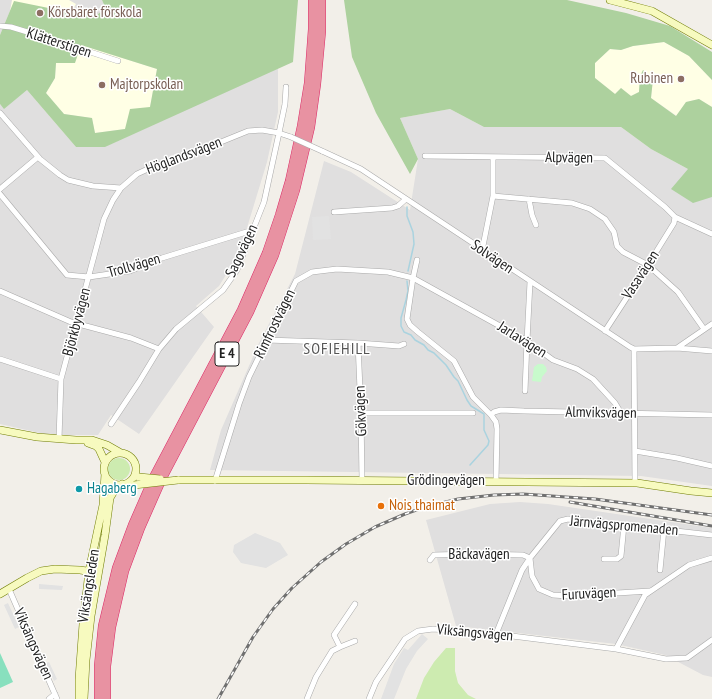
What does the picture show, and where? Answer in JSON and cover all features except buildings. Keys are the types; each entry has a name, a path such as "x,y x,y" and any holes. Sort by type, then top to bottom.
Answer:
{"highway":[{"name":"E 4","path":"99,699 99,666 104,626 117,568 133,524 154,477 242,310 267,253 280,215 290,181 302,126 309,83 314,0"},
{"name":"E 4","path":"106,699 106,666 111,626 124,571 140,528 162,478 249,312 274,254 296,190 310,127 316,84 321,31 321,0"}],"street":[{"path":"610,0 652,11 712,45"},
{"name":"Klätterstigen","path":"0,26 11,27 118,61"},
{"name":"Sagovägen","path":"111,424 159,349 176,329 223,290 237,270 264,202 285,104 286,87"},
{"path":"0,113 38,157 49,167 68,180 93,186 121,188"},
{"name":"Höglandsvägen","path":"121,188 137,174 150,168 248,131 262,130 279,133"},
{"name":"Solvägen","path":"279,133 361,169 530,282 634,349"},
{"name":"Alpvägen","path":"425,156 605,158 665,207 675,217 712,234"},
{"path":"0,189 38,157"},
{"path":"482,250 493,196 493,157"},
{"name":"Björkbyvägen","path":"59,439 61,379 104,219 113,200 121,188"},
{"name":"Trollvägen","path":"0,194 67,275 89,277 130,270 162,258 253,230"},
{"path":"493,196 572,203 590,209 605,219 614,232 617,246 623,252 648,265 678,292 704,329"},
{"path":"334,212 392,208 398,206 406,199"},
{"path":"529,200 536,225"},
{"name":"Vasavägen","path":"605,331 674,223 675,217"},
{"path":"417,260 407,319 410,325 454,361 473,397 496,422 496,481"},
{"name":"Rimfrostvägen","path":"215,481 249,377 296,281 312,272 337,269 388,272 413,278"},
{"name":"Jarlavägen","path":"413,278 527,341 553,360 577,369 592,379 615,403 621,413"},
{"path":"525,391 530,282"},
{"path":"0,291 76,324 131,338 159,349"},
{"path":"677,348 712,324"},
{"path":"266,340 399,346 404,344"},
{"name":"Gökvägen","path":"358,343 362,413 362,480"},
{"path":"635,482 634,349 677,348 712,351"},
{"path":"0,359 61,379"},
{"name":"Almviksvägen","path":"491,415 494,412 501,410 712,415"},
{"path":"362,413 473,413"},
{"path":"0,430 37,437 92,440 107,445 121,453 126,454 134,463 137,474 124,484"},
{"path":"76,440 96,446 101,451 105,462 105,474"},
{"path":"635,451 658,454 712,466"},
{"path":"105,462 110,456 121,453"},
{"name":"Grödingevägen","path":"105,474 110,481 116,484 134,485 178,480"},
{"name":"Viksängsleden","path":"79,699 80,651 89,571 103,505 105,474"},
{"name":"Grödingevägen","path":"137,474 178,480 215,481 362,480 635,482 712,493"},
{"name":"Viksängsleden","path":"84,699 86,660 91,616 110,498 116,488 124,484"},
{"name":"Järnvägspromenaden","path":"496,634 522,570 560,521 568,518 712,535"},
{"path":"604,559 617,559 621,556 624,525"},
{"path":"660,570 664,529"},
{"name":"Bäckavägen","path":"430,560 434,555 473,554 523,555 530,558"},
{"name":"Furuvägen","path":"530,558 532,576 539,589 553,595 568,596 650,591"},
{"path":"616,649 645,595 689,565 712,558"},
{"path":"0,594 41,571 55,569 89,571 98,574"},
{"name":"Viksängsvägen","path":"9,589 56,696"},
{"path":"340,647 334,635 355,604"},
{"name":"Viksängsvägen","path":"369,699 376,682 405,639 418,631 433,628 496,634 616,649 666,659 687,658 712,640"},
{"path":"307,699 316,677 332,651 356,641"},
{"path":"49,699 56,696"}],"shaded area":[{"path":"0,0 102,0 106,9 93,17 14,1 0,35"},
{"name":"Körsbäret förskola","path":"12,0 69,0 76,4 58,37 8,22"},
{"name":"Rubinen","path":"664,42 689,56 712,80 712,107 699,99 686,102 677,116 651,98 653,79 640,76 639,92 631,96 621,88 615,94 595,78 595,63 610,49 621,50 633,46"},
{"name":"Majtorpskolan","path":"81,45 157,69 150,107 125,129 95,133 92,118 64,114 46,93 55,78 56,62"},
{"path":"278,68 278,112 267,162 239,254 219,286 196,306 214,327 139,434 111,415 98,435 49,435 0,424 0,104 4,108 27,90 76,147 104,147"},
{"path":"450,109 484,127 621,127 651,149 712,182 712,486 641,476 210,470 221,430 259,343 295,274 324,161 351,172 410,210 418,159 400,118"},
{"path":"329,216 331,239 313,240 312,217"},
{"path":"520,502 548,504 712,528 712,677 703,675 665,655 616,644 456,626 426,520 490,504"},
{"path":"255,533 280,543 288,555 266,568 241,563 233,552 234,545"},
{"path":"39,584 63,586 62,590 39,589"},
{"path":"8,603 19,627 15,629 4,605"},
{"path":"422,634 428,639 417,651 406,669 394,699 381,699 394,664 404,648 408,650"},
{"path":"49,662 57,679 54,681 46,663"}],"green space":[{"path":"102,0 298,0 293,62 105,147 76,147 27,90 4,109 0,104 0,35 14,1 93,17 106,9","holes":["81,45 157,69 150,107 130,109 125,129 95,133 92,118 64,114 46,93 55,78 56,63 75,63"]},
{"path":"344,0 567,0 626,13 670,26 712,52 712,80 689,56 664,42 633,46 621,50 610,49 595,63 595,78 615,94 621,88 631,96 639,92 640,76 643,70 653,79 651,98 676,116 686,102 699,99 712,107 712,197 693,203 671,189 688,169 651,149 621,127 484,127 450,109 400,118 418,159 410,174 376,113 352,57"},
{"path":"538,364 543,364 547,371 542,377 541,382 532,381 534,367"},
{"path":"119,458 127,461 130,469 127,477 119,480 111,477 108,469 111,461"},
{"path":"446,648 455,648 455,671 458,683 468,695 476,699 416,699 424,678 434,662"},
{"path":"0,653 13,682 0,688"}],"waterway":[{"path":"407,207 407,216 413,232 414,244 408,271"},
{"path":"407,281 408,291 401,318 401,326 404,332 411,335 415,340 424,345 446,365 458,381 471,406 484,414 484,430 489,441 488,445 470,465"}],"railway":[{"path":"218,699 253,637 273,609 292,588 321,562 346,544 375,527 405,514 425,507 458,499 494,495 523,494 595,499 712,515"},
{"path":"570,502 712,526"}],"place":[{"name":"Körsbäret förskola","path":"40,13"},
{"name":"Rubinen","path":"681,79"},
{"name":"Majtorpskolan","path":"102,85"},
{"name":"Hagaberg","path":"79,489"},
{"name":"Nois thaimat","path":"381,506"}],"district":[{"name":"SOFIEHILL","path":"337,349"}]}
